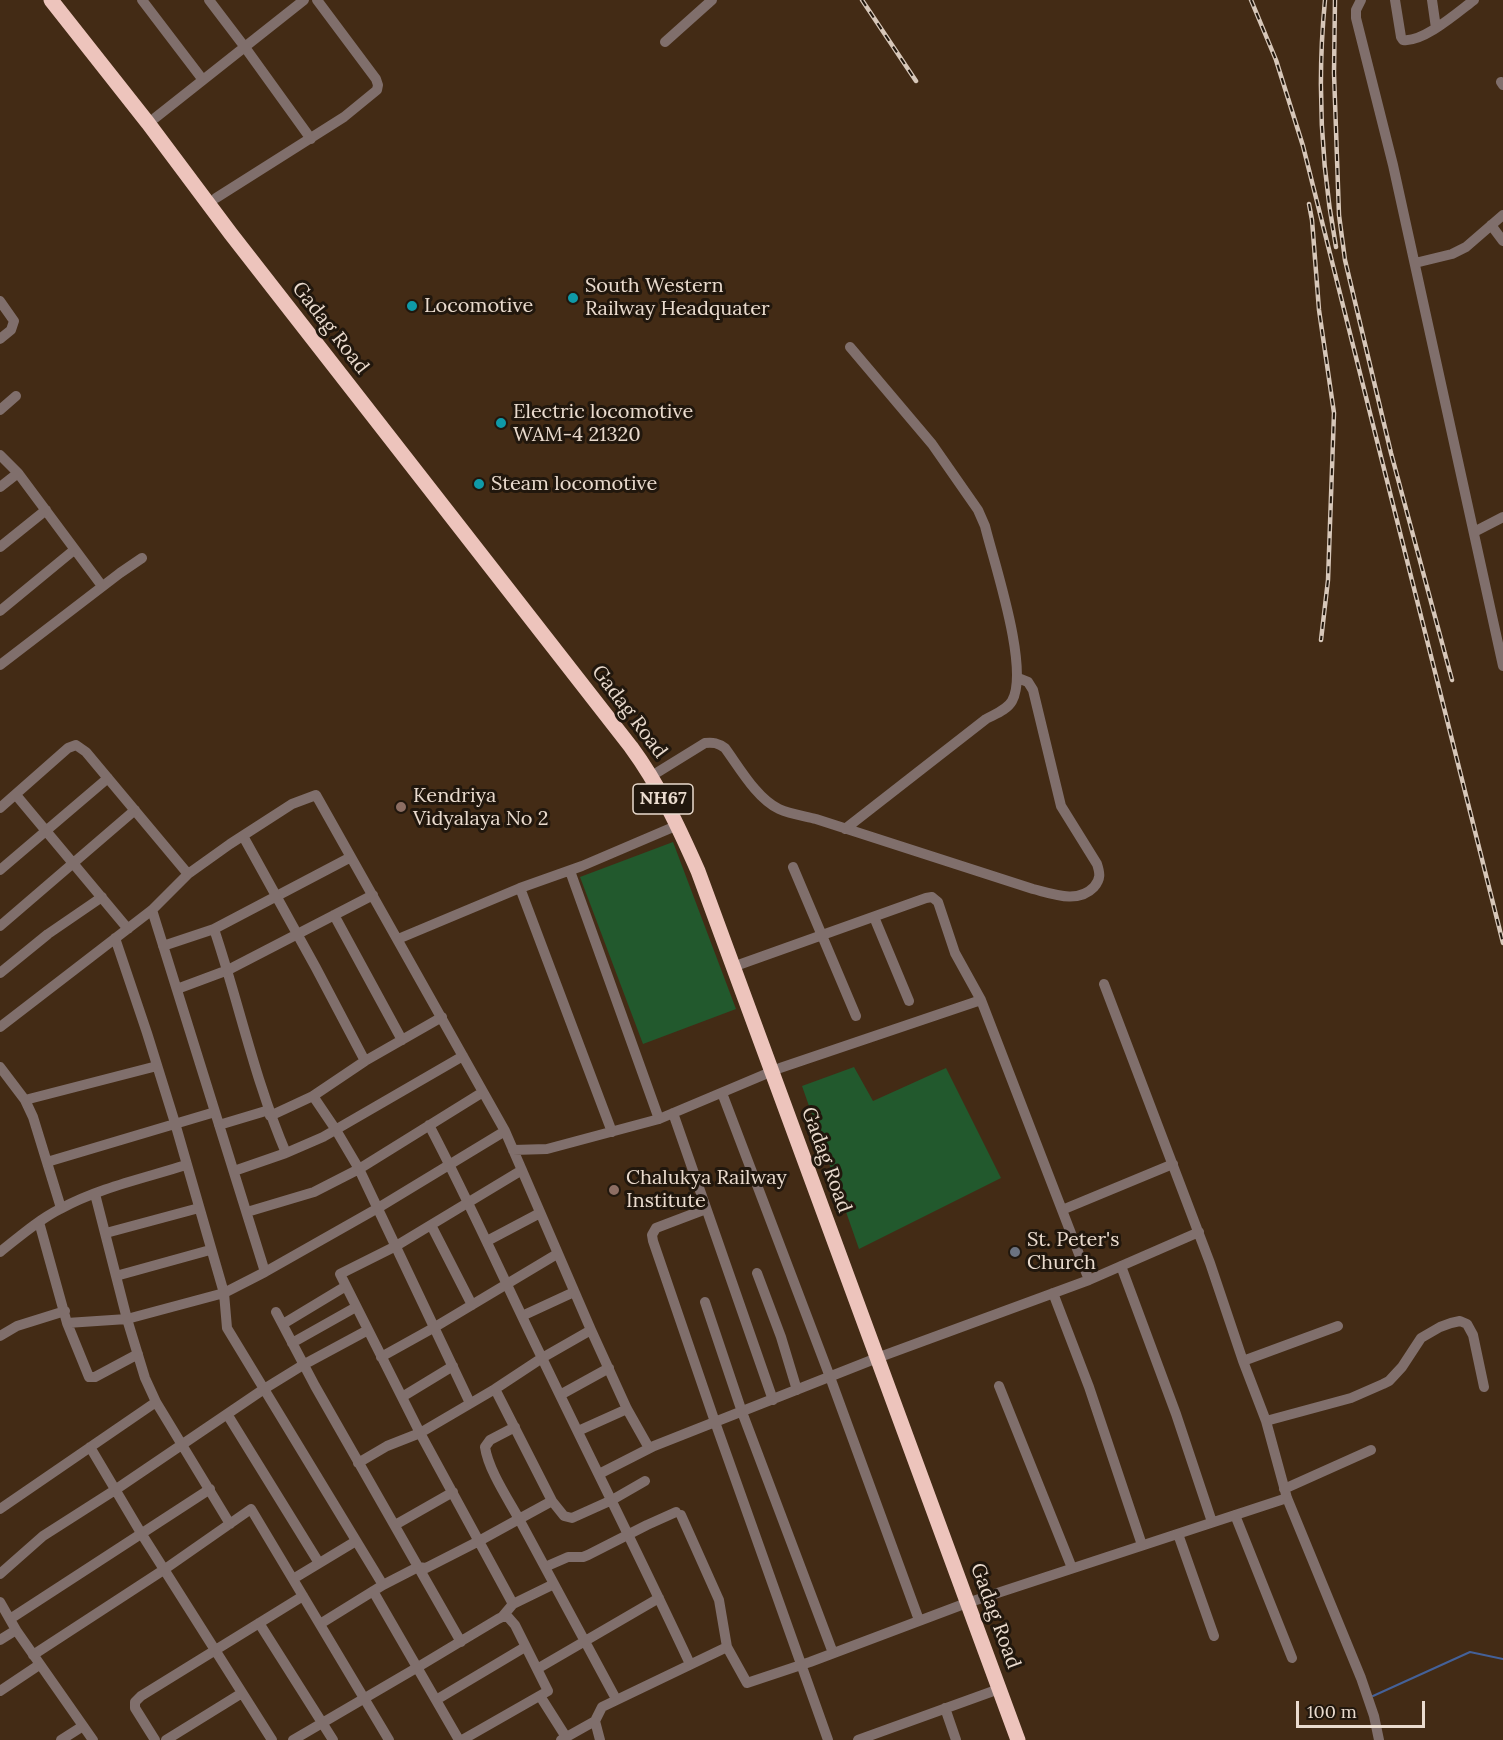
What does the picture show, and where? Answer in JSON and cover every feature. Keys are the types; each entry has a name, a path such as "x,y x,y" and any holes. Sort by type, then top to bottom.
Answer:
{"highway":[{"name":"Gadag Road","path":"51,0 148,123 238,244 631,747 678,825 776,1069 972,1602 1027,1740"},
{"name":"Gadag Road","path":"63,0 245,238 638,742 686,821 706,867 776,1069"},
{"name":"Gadag Road","path":"972,1602 999,1689 1018,1740"}],"street":[{"path":"142,0 203,80"},
{"path":"209,0 311,139"},
{"path":"155,118 304,0"},
{"path":"216,198 344,117 377,90 376,79 317,0"},
{"path":"665,42 712,0"},
{"path":"1361,0 1356,10 1356,18 1393,165 1503,666"},
{"path":"1395,0 1403,40 1414,40 1436,28 1474,0"},
{"path":"1432,0 1436,28"},
{"path":"1415,263 1452,254 1466,248 1503,215"},
{"path":"1491,225 1503,241"},
{"path":"0,300 14,321 11,330 0,339"},
{"path":"845,829 986,719 1010,704 1018,678 1014,635 985,526 978,510 932,444 850,347"},
{"path":"0,410 16,396"},
{"path":"0,455 18,472 102,586"},
{"path":"0,487 18,472"},
{"path":"0,547 46,510"},
{"path":"1474,532 1503,517"},
{"path":"0,611 74,550"},
{"path":"0,665 142,558"},
{"path":"658,772 705,743 713,742 725,748 760,794 779,810 1033,889 1069,897 1080,896 1096,885 1100,872 1061,806 1033,690 1028,682 1018,678"},
{"path":"0,808 68,748 76,745 86,752 188,874"},
{"path":"0,870 108,778"},
{"path":"16,795 128,929"},
{"path":"0,1027 152,910 188,874 292,804 316,795 505,1131 591,1330 627,1409 649,1448"},
{"path":"0,926 135,810"},
{"path":"398,939 520,888 570,871 678,825"},
{"path":"243,836 365,1061"},
{"path":"163,946 214,929 351,857"},
{"path":"793,867 856,1016"},
{"path":"570,871 659,1119"},
{"path":"520,888 612,1132"},
{"path":"177,988 228,970 373,895"},
{"path":"0,974 48,934 102,897"},
{"path":"741,964 926,898 936,899 955,953 981,1000 1089,1280"},
{"path":"152,910 265,1272"},
{"path":"334,915 402,1040"},
{"path":"874,917 909,1001"},
{"path":"214,929 269,1113 286,1153"},
{"path":"115,938 175,1123 224,1293 227,1328 356,1541 418,1667 460,1740 548,1691 512,1620 502,1617"},
{"path":"1104,984 1199,1232 1266,1421 1286,1493 1361,1678 1374,1716 1379,1740"},
{"path":"513,1150 547,1149 659,1119 776,1069 981,1000"},
{"path":"219,1125 269,1113 313,1096 365,1061 442,1017"},
{"path":"234,1171 286,1153 336,1130 463,1056"},
{"path":"0,1066 25,1101 33,1117 61,1208"},
{"path":"25,1101 157,1066"},
{"path":"247,1212 314,1192 359,1168 483,1092"},
{"path":"722,1093 919,1620"},
{"path":"313,1096 359,1168 470,1403"},
{"path":"47,1162 215,1112"},
{"path":"673,1113 773,1400"},
{"path":"429,1125 450,1164 690,1664"},
{"path":"67,1323 127,1319 224,1293 378,1208 505,1131"},
{"path":"1062,1210 1173,1164"},
{"path":"0,1252 61,1208 95,1194 186,1165"},
{"path":"513,1604 420,1433 340,1274 396,1246 522,1170"},
{"path":"95,1194 127,1319 145,1378 181,1445 230,1524"},
{"path":"106,1233 199,1208"},
{"path":"705,1209 663,1225 653,1231 652,1235 715,1422 828,1740"},
{"path":"487,1241 540,1214"},
{"path":"39,1222 67,1323 89,1377 95,1377 138,1354"},
{"path":"431,1225 472,1305"},
{"path":"599,1473 649,1448 881,1357 1089,1280 1199,1232"},
{"path":"116,1276 210,1250"},
{"path":"381,1357 557,1254"},
{"path":"1121,1266 1176,1414 1212,1522"},
{"path":"756,1273 782,1337 797,1390"},
{"path":"283,1324 346,1286"},
{"path":"522,1316 574,1292"},
{"path":"1053,1293 1089,1387 1142,1545"},
{"path":"705,1302 742,1412 833,1653"},
{"path":"292,1343 356,1307"},
{"path":"0,1336 17,1326 65,1311"},
{"path":"276,1312 303,1365 460,1642"},
{"path":"1266,1421 1360,1395 1389,1381 1402,1367 1421,1338 1440,1327 1460,1322 1467,1324 1473,1335 1484,1387"},
{"path":"1243,1360 1338,1326"},
{"path":"0,1574 43,1536 264,1389 368,1330"},
{"path":"358,1463 387,1446 420,1433 591,1330"},
{"path":"402,1397 453,1366"},
{"path":"560,1395 609,1368"},
{"path":"999,1386 1072,1569"},
{"path":"495,1389 552,1501 564,1516 572,1518 612,1500 645,1481"},
{"path":"0,1509 156,1402"},
{"path":"578,1431 627,1409"},
{"path":"227,1414 319,1563"},
{"path":"515,1427 490,1440 485,1447 489,1462 616,1699"},
{"path":"90,1447 141,1533 272,1740"},
{"path":"544,1567 568,1557 583,1557 628,1534 678,1514 719,1600 727,1647 747,1683 919,1620 1235,1515 1286,1493 1371,1450"},
{"path":"10,1619 210,1489"},
{"path":"395,1525 453,1492"},
{"path":"320,1624 418,1566 426,1568 552,1501"},
{"path":"0,1691 36,1660 251,1509 389,1740"},
{"path":"1235,1515 1292,1658"},
{"path":"1178,1534 1214,1636"},
{"path":"293,1579 356,1541"},
{"path":"293,1740 502,1617 513,1604 554,1584"},
{"path":"155,1740 135,1708 135,1702 303,1596"},
{"path":"537,1669 659,1598"},
{"path":"0,1602 36,1660 93,1740"},
{"path":"259,1623 333,1740"},
{"path":"0,1640 16,1630"},
{"path":"436,1700 525,1647"},
{"path":"540,1696 564,1738 595,1721 602,1707 616,1699 727,1647"},
{"path":"858,1740 889,1735 945,1707 999,1689"},
{"path":"166,1740 242,1693"},
{"path":"945,1707 956,1740"},
{"path":"595,1721 600,1740"},
{"path":"61,1740 83,1726"}],"green space":[{"path":"673,842 736,1009 643,1044 580,877"},
{"path":"854,1067 873,1101 946,1068 1001,1178 859,1249 802,1086"}],"waterway":[{"path":"1373,1696 1470,1652 1503,1659"}],"railway":[{"path":"862,0 916,81"},
{"path":"1251,0 1276,60 1303,146 1503,943"},
{"path":"1325,0 1321,62 1322,124 1327,186 1336,247"},
{"path":"1335,0 1334,73 1339,215 1345,260 1391,453 1452,680"},
{"path":"1309,204 1319,310 1334,413 1328,580 1321,640"}],"place":[{"name":"South Western Railway Headquater","path":"573,298"},
{"name":"Locomotive","path":"412,306"},
{"name":"Electric locomotive WAM-4 21320","path":"501,423"},
{"name":"Steam locomotive","path":"479,484"},
{"name":"Kendriya Vidyalaya No 2","path":"401,807"},
{"name":"Chalukya Railway Institute","path":"614,1190"},
{"name":"St. Peter's Church","path":"1015,1252"}]}
